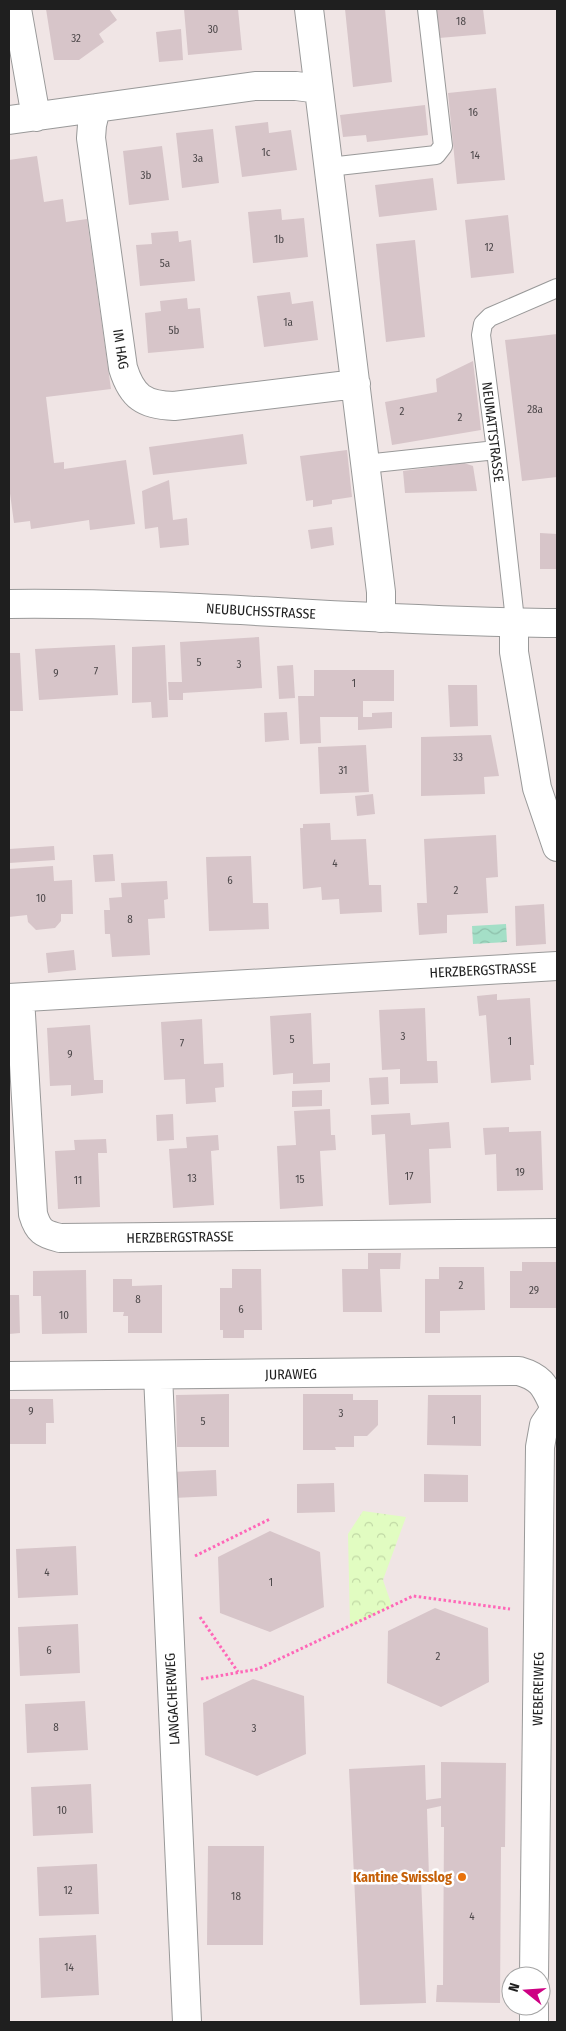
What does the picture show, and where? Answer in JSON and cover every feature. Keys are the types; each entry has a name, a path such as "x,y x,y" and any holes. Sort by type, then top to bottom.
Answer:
{"street":[{"path":"18,9 36,117"},
{"path":"309,9 381,592 381,618"},
{"path":"9,120 255,86 319,90"},
{"name":"IM HAG","path":"96,108 92,125 93,148 123,368 127,382 134,393 146,402 159,406 174,406 356,384"},
{"name":"NEUBUCHSSTRASSE","path":"9,604 178,607 381,618 557,623"},
{"path":"514,622 514,652 537,788 557,847"},
{"name":"HERZBERGSTRASSE","path":"557,966 15,998 33,1214 37,1227 47,1235 60,1238 557,1234"},
{"name":"JURAWEG","path":"9,1376 519,1371 534,1375 544,1385 556,1407"},
{"name":"LANGACHERWEG","path":"158,1375 186,2022"},
{"name":"WEBEREIWEG","path":"534,1966 540,1447 544,1425 556,1407"}],"lane":[{"path":"329,167 436,155 443,146 427,9"},
{"name":"NEUMATTSTRASSE","path":"514,622 496,450 481,335 483,324 490,317 557,288"},
{"path":"365,464 496,450"}],"path":[{"path":"165,1562 192,1557 270,1519"},
{"path":"171,1684 258,1669 412,1596 538,1613"},
{"path":"199,1609 200,1618 238,1672"}],"green space":[{"path":"363,1511 406,1517 383,1580 392,1606 350,1626 348,1534"}],"water":[{"path":"506,924 507,942 473,944 472,926"}],"building":[{"path":"46,9 109,9 117,20 99,34 104,42 79,60 54,60"},
{"path":"184,9 238,9 242,50 188,55"},
{"path":"345,9 385,9 392,82 353,87"},
{"path":"436,9 483,9 486,34 439,38"},
{"path":"181,29 183,60 159,62 156,32"},
{"path":"496,88 505,180 457,184 448,93"},
{"path":"425,105 428,135 367,142 366,135 343,137 340,115"},
{"path":"268,122 269,133 291,130 297,170 242,177 235,126"},
{"path":"213,129 219,183 182,188 176,133"},
{"path":"162,146 169,200 129,205 123,151"},
{"path":"37,156 44,202 63,199 66,222 87,219 111,389 46,397 54,463 64,462 64,469 126,460 135,524 90,530 89,520 31,529 30,521 14,523 9,486 9,160"},
{"path":"433,178 437,210 379,217 375,185"},
{"path":"281,209 282,220 304,218 308,257 253,263 248,212"},
{"path":"508,215 514,273 471,278 465,220"},
{"path":"178,231 179,242 191,240 195,281 140,286 136,245 152,244 151,233"},
{"path":"415,240 425,337 386,342 376,244"},
{"path":"290,292 292,304 313,301 318,340 264,347 257,296"},
{"path":"187,298 188,309 200,308 204,348 148,353 145,313 161,311 160,301"},
{"path":"557,334 557,477 522,481 505,340"},
{"path":"473,361 481,430 392,445 385,402 437,392 436,379"},
{"path":"243,434 247,464 153,475 149,447"},
{"path":"347,450 352,497 332,500 332,504 313,507 313,500 306,501 300,456"},
{"path":"464,463 473,466 477,491 405,493 403,471"},
{"path":"169,480 173,520 187,518 189,545 160,548 158,527 145,529 142,491"},
{"path":"332,527 334,545 311,549 308,530"},
{"path":"540,533 557,534 557,569 540,569"},
{"path":"259,637 262,688 183,693 183,700 169,700 168,682 182,682 180,642"},
{"path":"115,645 118,695 39,700 35,649"},
{"path":"165,645 168,717 152,718 151,702 132,703 132,647"},
{"path":"9,653 20,653 23,711 9,711"},
{"path":"293,665 295,698 279,699 277,666"},
{"path":"314,670 394,670 394,701 363,701 363,717 372,717 372,713 392,712 392,728 358,730 358,717 320,717 321,743 300,744 298,696 314,696"},
{"path":"448,685 477,685 478,726 450,727"},
{"path":"287,712 289,740 265,742 264,713"},
{"path":"491,735 499,776 484,777 485,794 421,796 421,737"},
{"path":"366,745 369,792 320,794 318,747"},
{"path":"373,794 375,814 357,816 355,796"},
{"path":"330,823 331,840 366,839 369,885 381,885 382,912 340,914 339,899 322,900 321,887 303,889 300,828 303,828 303,824"},
{"path":"496,835 498,877 486,878 488,913 447,915 447,933 419,935 417,903 427,903 424,839"},
{"path":"54,846 55,860 9,863 9,849"},
{"path":"113,854 115,881 95,882 93,855"},
{"path":"251,856 253,903 268,903 269,929 209,931 206,857"},
{"path":"53,866 54,881 72,880 73,914 61,914 61,921 55,928 36,930 28,922 27,915 9,917 9,869"},
{"path":"167,881 168,899 164,900 165,918 148,919 150,955 112,957 110,934 105,934 104,910 110,910 109,898 122,897 121,883"},
{"path":"544,904 546,944 516,946 515,906"},
{"path":"74,950 76,970 48,973 46,953"},
{"path":"497,994 497,1000 530,998 534,1065 530,1065 531,1080 491,1083 486,1015 479,1016 477,996"},
{"path":"425,1008 427,1061 437,1061 438,1083 400,1084 400,1069 382,1070 379,1010"},
{"path":"311,1013 313,1064 330,1063 330,1082 293,1084 293,1073 273,1075 270,1016"},
{"path":"202,1019 204,1064 223,1063 224,1087 215,1088 216,1102 186,1104 185,1079 164,1080 161,1022"},
{"path":"90,1025 94,1080 103,1080 103,1093 71,1096 71,1085 50,1086 47,1028"},
{"path":"388,1077 389,1104 371,1105 369,1078"},
{"path":"322,1090 322,1106 292,1107 292,1091"},
{"path":"330,1109 331,1135 335,1135 336,1150 320,1151 323,1206 280,1209 277,1146 296,1145 294,1111"},
{"path":"410,1113 411,1125 449,1122 451,1148 429,1149 431,1203 389,1205 385,1134 372,1135 371,1115"},
{"path":"173,1114 174,1140 157,1141 156,1115"},
{"path":"509,1127 509,1132 541,1131 543,1190 497,1191 496,1154 485,1155 483,1128"},
{"path":"218,1135 219,1150 211,1151 214,1205 173,1208 169,1149 187,1148 186,1137"},
{"path":"106,1139 107,1153 98,1153 100,1207 58,1209 55,1151 75,1150 74,1140"},
{"path":"368,1253 401,1253 400,1269 380,1269 382,1312 343,1312 342,1269 368,1269"},
{"path":"522,1262 557,1262 557,1308 510,1308 510,1271 522,1271"},
{"path":"439,1267 484,1267 485,1310 440,1311 440,1333 425,1333 425,1279 439,1279"},
{"path":"232,1269 261,1269 262,1330 244,1330 244,1338 223,1338 223,1330 220,1330 220,1288 232,1288"},
{"path":"86,1270 87,1333 42,1334 41,1296 33,1296 33,1271"},
{"path":"113,1279 132,1279 132,1286 162,1285 162,1333 128,1333 128,1316 123,1316 124,1312 113,1312"},
{"path":"9,1295 19,1295 20,1333 9,1334"},
{"path":"229,1394 229,1447 177,1447 176,1395"},
{"path":"303,1394 353,1394 353,1400 378,1400 378,1425 367,1436 354,1436 354,1447 335,1447 336,1450 303,1450"},
{"path":"428,1395 481,1395 481,1446 427,1445"},
{"path":"9,1399 53,1399 54,1423 46,1423 46,1444 9,1444"},
{"path":"216,1470 217,1496 173,1498 172,1472"},
{"path":"424,1474 468,1475 468,1502 424,1502"},
{"path":"334,1483 335,1512 297,1513 297,1484"},
{"path":"270,1531 320,1552 324,1607 270,1632 220,1613 218,1557"},
{"path":"76,1546 78,1595 18,1598 16,1549"},
{"path":"435,1608 488,1628 489,1682 441,1707 387,1683 388,1631"},
{"path":"78,1624 80,1673 20,1676 18,1627"},
{"path":"253,1679 304,1696 306,1754 257,1776 205,1755 203,1703"},
{"path":"85,1701 88,1750 27,1753 25,1704"},
{"path":"441,1762 506,1763 505,1847 501,1847 500,2003 436,2002 437,1985 443,1985 444,1827 441,1827 441,1806 427,1809 429,1878 421,1877 426,2003 360,2005 349,1769 425,1765 426,1800 441,1798"},
{"path":"91,1784 93,1833 33,1836 31,1787"},
{"path":"208,1846 264,1846 263,1945 207,1945"},
{"path":"97,1864 99,1914 39,1916 37,1867"},
{"path":"96,1935 99,1995 41,1998 39,1938"}],"place":[{"name":"Kantine Swisslog","path":"462,1877"}]}
